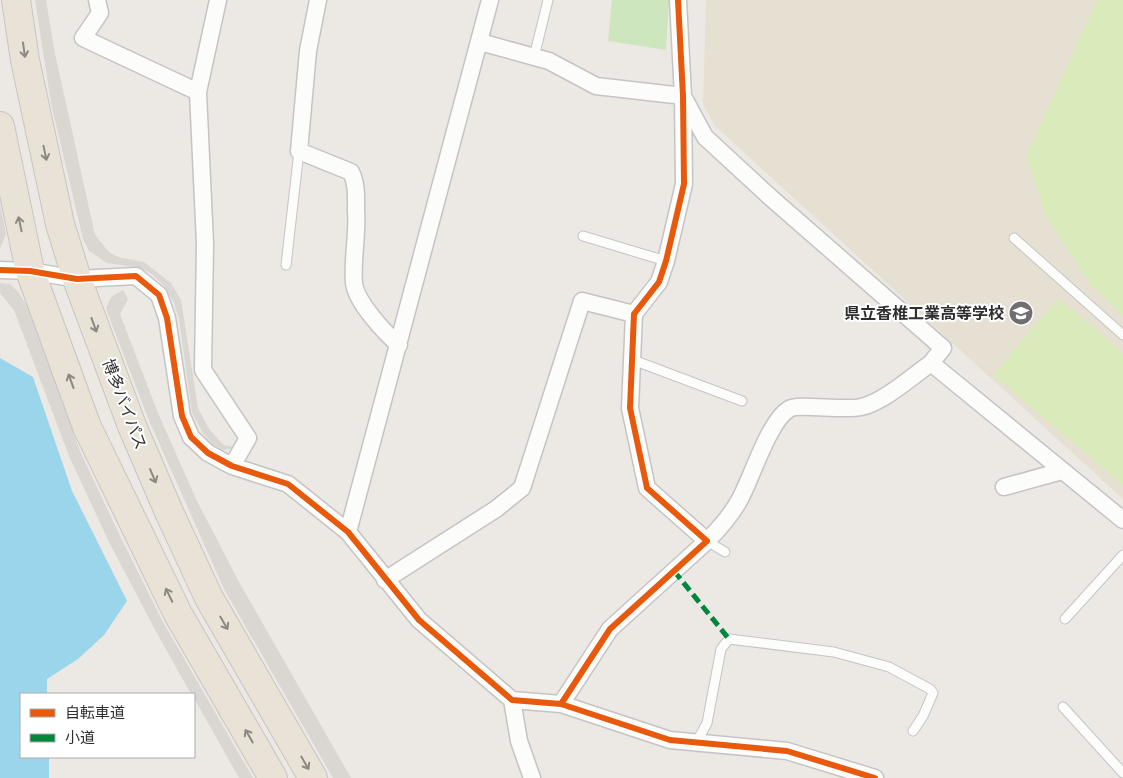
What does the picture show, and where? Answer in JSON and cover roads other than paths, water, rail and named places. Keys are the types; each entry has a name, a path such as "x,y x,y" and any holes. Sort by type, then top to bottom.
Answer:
{"highway":[{"name":"博多バイパス","path":"17,1 27,69 60,224 77,279 132,426 209,598 314,778"},
{"path":"0,126 30,271 96,444 178,614 273,778"}],"street":[{"path":"97,0 100,13 83,38 198,92"},
{"path":"218,0 198,92 205,244 203,370 248,438 232,466"},
{"path":"318,0 308,51 299,151 351,172 355,180 357,222 354,284 360,298 381,326 399,345"},
{"path":"348,532 490,0"},
{"path":"678,0 683,96 684,184 666,261 659,282 634,314 630,408 647,488 707,541"},
{"path":"480,42 549,61 596,86 683,96"},
{"path":"561,704 610,629 707,541 739,501 776,422 790,408 805,407 836,410 862,407 898,388 931,362 943,348 770,197 705,137 683,96"},
{"path":"0,270 30,271 77,279 136,276 159,295 167,318 182,416 191,437 208,453 232,466 288,484 348,532 419,620 512,700 561,704 670,740 787,751 875,778"},
{"path":"385,580 496,509 522,488 582,301 634,314"},
{"path":"931,362 1123,520"},
{"path":"1004,487 1062,471"},
{"path":"512,700 519,741 532,778"}],"lane":[{"path":"534,57 548,0"},
{"path":"286,265 299,151"},
{"path":"583,236 666,261"},
{"path":"1014,238 1123,335"},
{"path":"633,360 742,401"},
{"path":"707,541 725,552"},
{"path":"1065,619 1123,555"},
{"path":"696,743 707,723 721,649 729,639 834,652 889,667 930,690 932,693 923,716 913,731"},
{"path":"1063,707 1123,773"}],"water":[{"path":"0,358 33,377 72,491 127,601 104,635 78,659 47,679 47,693 20,693 20,758 49,758 49,778 0,778"}],"place":[{"name":"県立香椎工業高等学校","path":"1021,313"}]}
